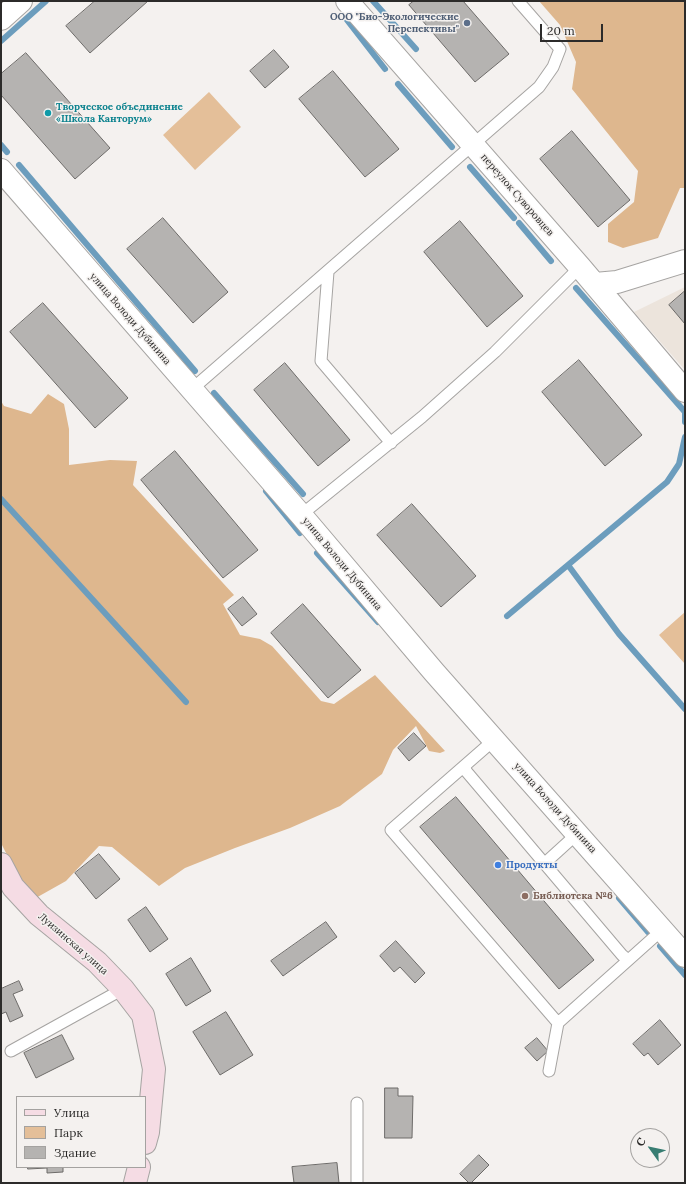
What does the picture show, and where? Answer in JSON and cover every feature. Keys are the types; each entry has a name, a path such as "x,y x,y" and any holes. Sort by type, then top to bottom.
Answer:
{"street":[{"path":"1,19 21,1"},
{"name":"переулок Суворовцев","path":"347,1 595,284 685,391"},
{"name":"улица Володи Дубинина","path":"1,170 301,515 434,672 578,833 685,956"},
{"path":"595,284 617,282 685,261"},
{"name":"Луизинская улица","path":"1,864 13,887 39,915 97,962 123,989 143,1015 154,1069 146,1139"},
{"path":"135,1183 139,1168"}],"lane":[{"path":"191,390 539,87 553,67 560,49 518,1"},
{"path":"301,515 391,443 495,352 580,267"},
{"path":"328,272 321,361 391,443"},
{"path":"494,740 391,830 558,1022"},
{"path":"465,766 466,771 622,955 628,960"},
{"path":"545,863 578,833"},
{"path":"549,1071 558,1022 662,930"},
{"path":"11,1051 123,989"},
{"path":"356,1183 357,1103"}],"shaded area":[{"path":"539,1 685,1 685,188 680,188 658,238 623,248 608,242 608,224 634,202 638,171 572,89 576,62 560,25"},
{"path":"685,287 685,370 634,312"},
{"path":"48,394 64,404 69,429 69,465 110,460 137,461 133,485 234,595 223,604 240,635 260,639 272,646 321,701 334,704 375,675 445,751 440,753 429,751 416,726 393,750 382,774 340,806 290,828 185,868 159,886 112,847 99,846 66,881 34,899 13,867 1,843 1,401 4,406 31,414"}],"green space":[{"path":"209,92 241,127 195,170 163,135"},
{"path":"685,612 685,664 659,635"}],"building":[{"path":"95,1 148,1 90,53 66,26"},
{"path":"414,1 463,1 509,54 475,82 409,5"},
{"path":"274,50 289,67 265,88 250,71"},
{"name":"Творческое объединение «Школа Канторум»","path":"26,53 110,148 75,179 1,95 1,74"},
{"path":"333,71 399,149 365,177 299,99"},
{"path":"572,131 630,200 598,227 540,159"},
{"path":"163,218 228,292 193,323 127,249"},
{"path":"460,221 523,296 487,327 424,252"},
{"path":"685,291 685,324 669,305"},
{"path":"43,303 128,398 95,428 10,332"},
{"path":"579,360 642,435 605,466 542,392"},
{"path":"285,363 350,440 318,466 254,390"},
{"path":"175,451 258,550 223,578 141,480"},
{"path":"412,504 476,576 441,607 377,535"},
{"path":"243,597 257,614 242,626 228,609"},
{"path":"303,604 361,670 328,698 271,633"},
{"path":"414,733 426,746 409,761 398,748"},
{"path":"456,797 594,960 559,989 420,827"},
{"path":"99,854 120,879 96,899 75,873"},
{"path":"146,907 168,939 150,952 128,920"},
{"path":"326,922 337,937 283,976 271,961"},
{"path":"396,941 425,973 415,983 400,967 394,972 380,956"},
{"path":"191,958 211,991 186,1006 166,974"},
{"path":"19,981 23,990 13,994 23,1016 10,1022 6,1012 1,1014 1,989"},
{"path":"226,1012 253,1055 220,1075 193,1032"},
{"path":"660,1020 681,1045 658,1065 648,1053 644,1056 633,1044"},
{"path":"62,1035 74,1059 36,1078 24,1053"},
{"path":"537,1038 548,1051 537,1061 525,1048"},
{"path":"385,1088 398,1088 398,1096 413,1096 412,1138 385,1138"},
{"path":"479,1155 489,1165 471,1183 469,1183 460,1174"},
{"path":"337,1163 339,1183 294,1183 292,1167"},
{"path":"47,1168 63,1168 63,1172 47,1173"}],"waterway":[{"path":"1,41 46,1"},
{"path":"373,1 416,49"},
{"path":"347,20 385,69"},
{"path":"398,84 452,147"},
{"path":"1,145 7,152"},
{"path":"19,165 195,371"},
{"path":"470,167 514,218"},
{"path":"519,223 551,261"},
{"path":"576,288 685,412 685,422"},
{"path":"214,393 303,494"},
{"path":"507,616 667,482 679,464 685,437"},
{"path":"266,491 300,533"},
{"path":"1,499 186,702"},
{"path":"317,553 378,622"},
{"path":"568,565 619,634 685,709"},
{"path":"619,898 648,932"},
{"path":"660,946 685,975"}],"place":[{"name":"ООО \"Био-Экологические Перспективы\"","path":"467,23"},
{"name":"Творческое объединение «Школа Канторум»","path":"48,113"},
{"name":"Продукты","path":"498,865"},
{"name":"Библиотека №6","path":"525,896"}]}
